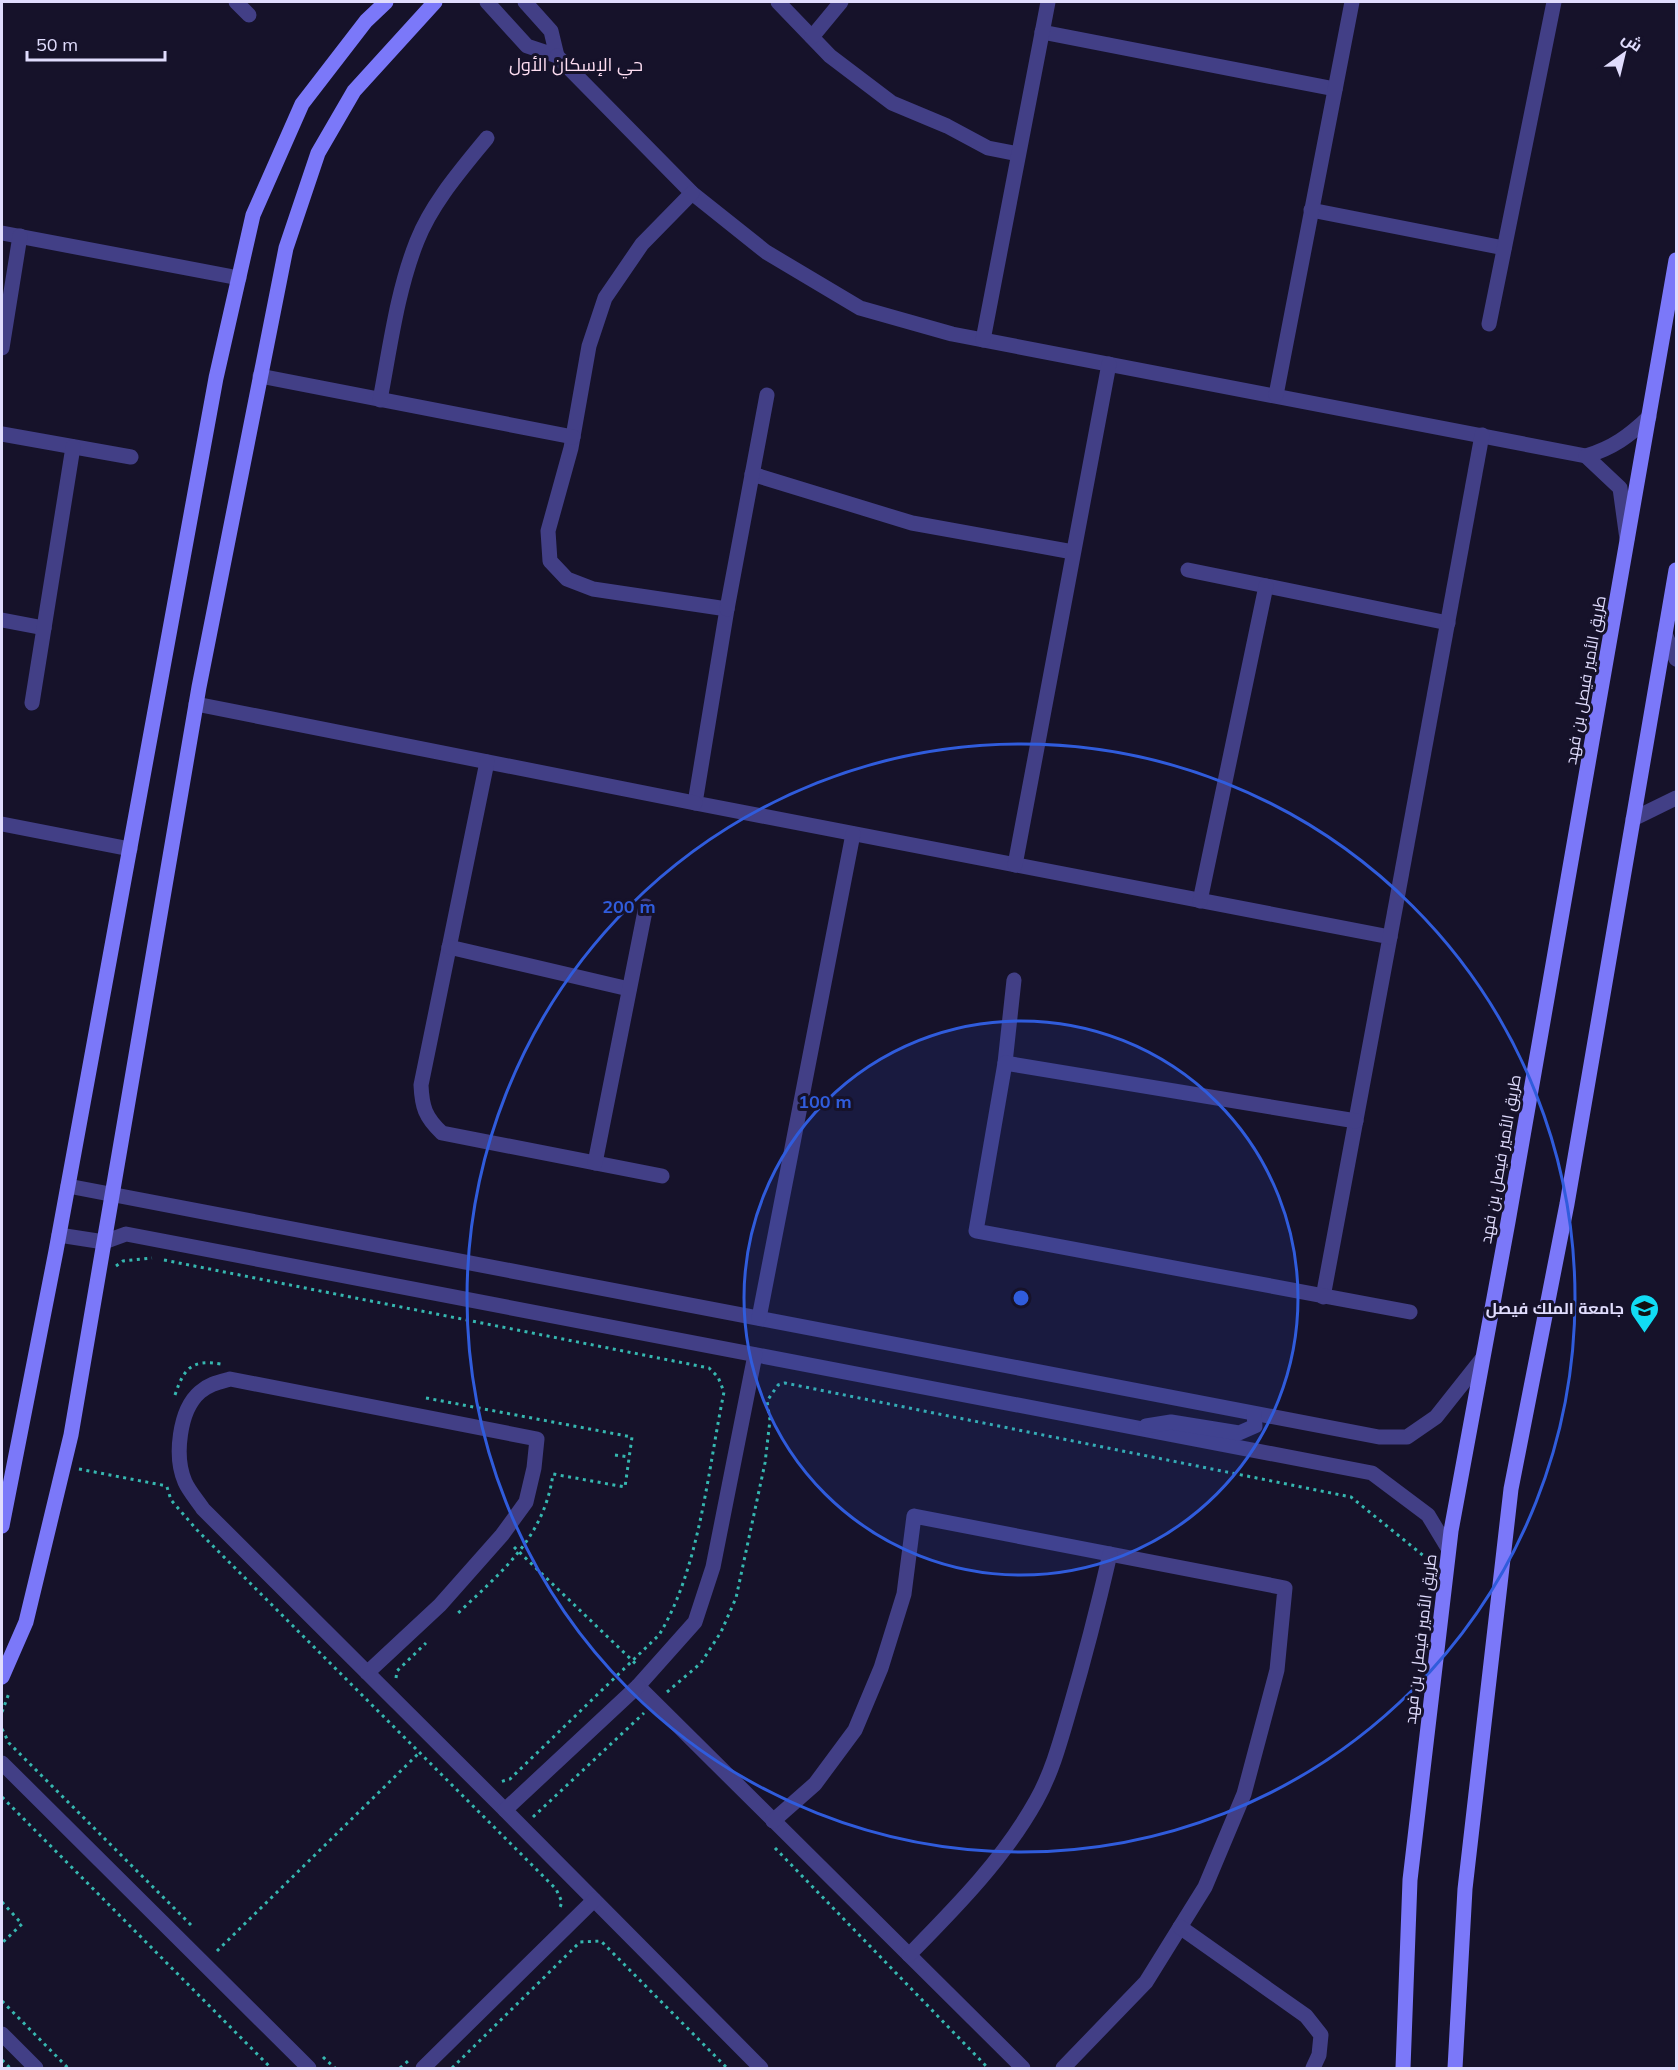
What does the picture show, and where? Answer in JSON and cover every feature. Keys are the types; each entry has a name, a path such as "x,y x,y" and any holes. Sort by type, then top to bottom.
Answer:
{"main road":[{"path":"2,1526 59,1235 214,390 253,215 303,105 366,21 386,2"},
{"path":"2,1677 26,1622 71,1435 196,704 286,248 318,153 354,91 435,2"},
{"name":"طريق الأمير فيصل بن فهد","path":"1403,2068 1410,1880 1448,1548 1677,260"},
{"path":"1455,2068 1465,1889 1511,1489 1567,1204 1677,570"}],"street":[{"path":"236,2 249,15"},
{"path":"487,2 527,46 557,56 692,193 766,252 860,308 983,340 1276,394 1586,456 1606,450 1627,439 1649,417"},
{"path":"525,2 551,31 557,56"},
{"path":"778,2 830,56 892,103 947,126 988,148 1018,154"},
{"path":"812,37 841,2"},
{"path":"983,340 1048,2"},
{"path":"1276,394 1352,2"},
{"path":"1489,324 1554,2"},
{"path":"1042,32 1335,89"},
{"path":"380,400 401,296 417,241 450,184 487,138"},
{"path":"692,193 642,244 605,298 589,346 573,437 548,531 550,561 567,579 593,589 727,609"},
{"path":"1311,210 1504,248"},
{"path":"2,233 239,278"},
{"path":"2,348 20,236"},
{"path":"1014,865 1109,364"},
{"path":"260,376 573,437"},
{"path":"695,803 727,609 767,395"},
{"path":"2,434 131,457"},
{"path":"1323,1297 1482,435"},
{"path":"32,703 73,447"},
{"path":"1586,456 1620,488 1627,541"},
{"path":"752,474 912,523 1073,552"},
{"path":"1188,570 1448,623"},
{"path":"1200,901 1266,586"},
{"path":"2,621 44,628"},
{"path":"1665,634 1677,659"},
{"path":"196,704 1390,937"},
{"path":"487,762 421,1085 423,1109 429,1121 442,1133 662,1176"},
{"path":"1633,819 1677,798"},
{"path":"2,824 130,849"},
{"path":"759,1318 853,834"},
{"path":"595,1163 646,906"},
{"path":"449,947 630,989"},
{"path":"1014,980 1005,1063 976,1231 1410,1312"},
{"path":"1005,1063 1356,1121"},
{"path":"68,1186 1379,1437 1407,1437 1436,1417 1482,1359"},
{"path":"59,1235 104,1242 126,1234 1372,1473 1428,1515 1448,1548"},
{"path":"504,1810 642,1681 695,1622 713,1567 755,1355"},
{"path":"367,1673 440,1605 502,1536 526,1502 534,1468 537,1439 230,1379 211,1384 198,1394 187,1409 179,1452 184,1481 203,1509 760,2068"},
{"path":"1134,1427 1171,1422 1239,1433 1255,1426 1254,1414"},
{"path":"773,1821 815,1784 855,1730 882,1668 904,1594 914,1516 1285,1588 1277,1670 1244,1794 1205,1887 1146,1982 1063,2068"},
{"path":"909,1955 956,1907 1003,1852 1036,1801 1063,1734 1110,1554"},
{"path":"642,1681 655,1703 1023,2068"},
{"path":"2,1763 309,2068"},
{"path":"423,2068 594,1900"},
{"path":"1180,1927 1306,2016 1321,2035 1319,2055 1313,2068"},
{"path":"2,2034 36,2068"}],"path":[{"path":"150,1257 709,1368 718,1377 724,1392 687,1575 675,1608 659,1635 510,1779 501,1782 493,1778"},
{"path":"172,1402 181,1377 192,1365 206,1361 230,1365"},
{"path":"508,1841 701,1663 721,1632 736,1598 765,1463 770,1420 767,1401 778,1385 785,1383 1351,1497 1432,1563"},
{"path":"417,1397 632,1437 625,1487 553,1474 544,1511 534,1534 519,1552 448,1622"},
{"path":"615,1455 629,1457"},
{"path":"75,1468 167,1486"},
{"path":"165,1479 171,1500 197,1530 556,1888 562,1902 559,1911"},
{"path":"502,1536 632,1661 642,1681"},
{"path":"399,1683 396,1677 398,1671 431,1638"},
{"path":"2,1729 9,1743 192,1926"},
{"path":"217,1951 419,1753"},
{"path":"2,1797 271,2068"},
{"path":"767,1840 988,2068"},
{"path":"2,1902 22,1924 2,1942"},
{"path":"452,2068 580,1942 601,1941 727,2068"},
{"path":"209,1942 226,1959"},
{"path":"2,2001 68,2068"},
{"path":"318,2052 335,2068"},
{"path":"2,2060 10,2068"},
{"path":"400,2068 409,2060"}],"place":[{"name":"جامعة الملك فيصل","path":"1645,1334"}],"district":[{"name":"حي الإسكان الأول","path":"576,64"}]}
